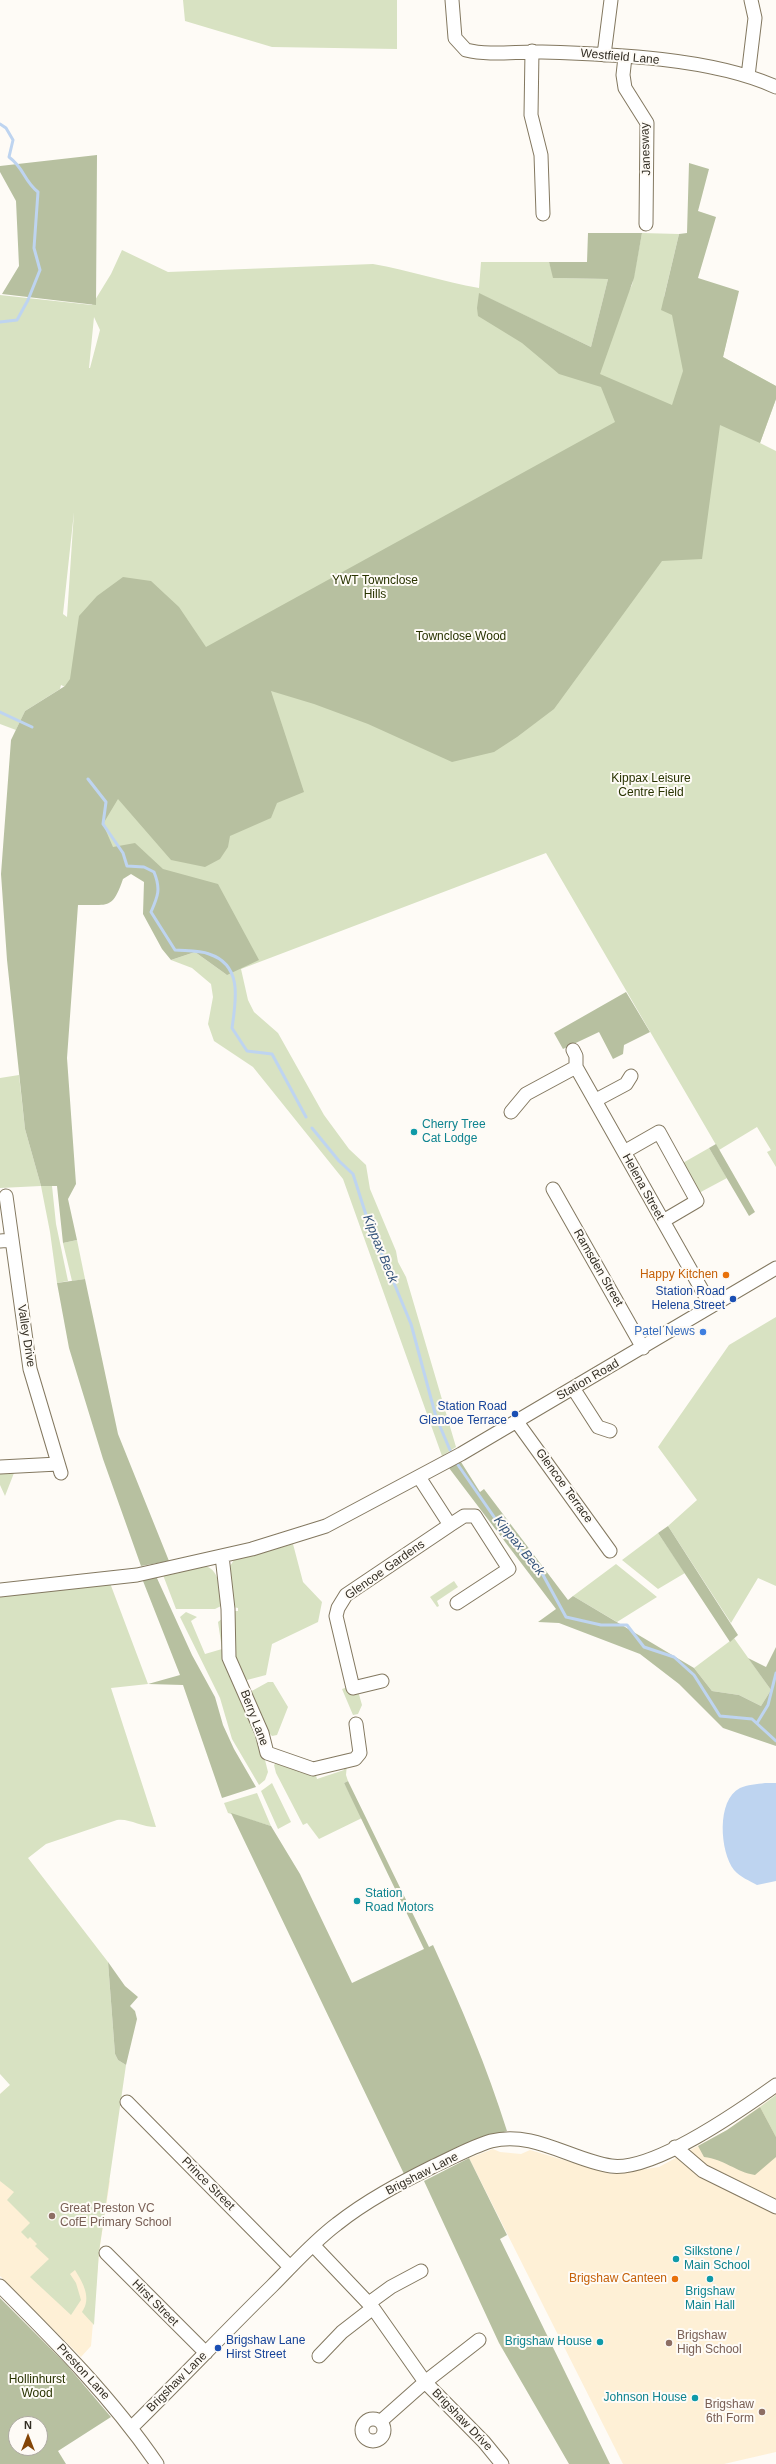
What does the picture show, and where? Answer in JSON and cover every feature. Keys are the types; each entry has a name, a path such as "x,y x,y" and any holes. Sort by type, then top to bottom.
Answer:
{"street":[{"name":"Westfield Lane","path":"452,0 453,32 461,47 472,52 532,51 625,57 701,66 748,76 776,87"},
{"path":"604,55 611,0"},
{"path":"748,76 755,18 751,0"},
{"path":"532,51 531,115 541,155 543,214"},
{"name":"Janesway","path":"625,57 623,75 625,88 647,123 646,224"},
{"path":"511,1112 531,1090 576,1067 576,1056 573,1050"},
{"name":"Helena Street","path":"576,1067 711,1306"},
{"path":"596,1100 626,1084 631,1076"},
{"path":"624,1152 659,1132 697,1202 663,1220"},
{"name":"Ramsden Street","path":"553,1189 643,1348"},
{"name":"Valley Drive","path":"0,1467 59,1468 30,1369 6,1240 6,1196"},
{"name":"Station Road","path":"222,1556 285,1540 326,1526 419,1477 517,1422 776,1268"},
{"path":"574,1388 598,1427 610,1431"},
{"name":"Glencoe Terrace","path":"517,1422 610,1551"},
{"path":"419,1477 450,1525"},
{"name":"Glencoe Gardens","path":"382,1681 353,1688 337,1624 338,1608 346,1595 450,1525 464,1516 475,1516 509,1568 457,1603"},
{"path":"0,1590 138,1575 222,1556"},
{"name":"Berry Lane","path":"222,1556 228,1609 229,1658 262,1733 267,1753 313,1769 355,1759 360,1753 356,1724"},
{"name":"Brigshaw Lane","path":"132,2426 313,2245 352,2213 428,2169 454,2156 492,2141 520,2139 604,2165 626,2167 643,2162 675,2147 731,2116 776,2085"},
{"name":"Prince Street","path":"127,2102 290,2267"},
{"path":"675,2147 702,2171 776,2207"},
{"name":"Brigshaw Drive","path":"313,2245 371,2305 425,2382 497,2462"},
{"name":"Hirst Street","path":"106,2253 206,2353"},
{"path":"319,2356 342,2332 391,2287 422,2271"},
{"name":"Preston Lane","path":"0,2286 82,2368 132,2426 157,2464"},
{"name":"Brigshaw Drive","path":"381,2421 425,2382 479,2340"}],"shaded area":[{"name":"Great Preston VC CofE Primary School","path":"10,2085 110,2181 99,2252 91,2346 81,2357 0,2276 0,2094"},
{"name":"Brigshaw High School","path":"776,2095 776,2452 724,2464 623,2464 469,2158 493,2149 500,2152 521,2154 530,2150 611,2174 659,2167 727,2130"}],"green space":[{"path":"183,0 397,0 397,49 272,47 185,21"},
{"path":"97,155 96,305 2,294 19,266 16,201 0,172 0,166"},
{"name":"Townclose Wood","path":"689,163 709,169 698,211 716,217 698,278 739,291 723,357 776,386 776,399 760,443 720,425 702,559 662,561 554,709 517,737 494,752 452,762 368,724 314,704 271,691 304,792 277,803 271,818 230,836 228,847 220,859 205,867 171,860 118,799 103,824 113,847 135,843 163,869 218,884 259,960 227,975 195,952 171,960 162,949 143,914 144,882 131,874 123,879 116,896 108,904 78,905 67,1058 76,1184 68,1199 77,1240 63,1243 57,1186 41,1186 25,1129 7,960 1,874 11,740 25,711 65,686 70,679 79,616 97,596 123,577 151,581 179,607 206,647 615,422 601,387 559,374 522,343 478,316 477,308 479,293 591,347 608,279 553,278 549,262 587,262 588,233 642,233 634,278 600,374 672,405 683,371 672,315 661,310 679,234 687,233"},
{"name":"YWT Townclose Hills","path":"642,233 679,234 664,297 731,321 723,357 776,386 776,399 760,443 776,451 776,1167 767,1152 771,1150 757,1127 719,1150 546,853 241,969 248,1000 254,1012 278,1033 324,1115 349,1149 366,1165 370,1189 396,1251 398,1262 406,1277 456,1447 442,1456 343,1179 253,1067 214,1041 208,1024 213,997 211,984 192,968 171,960 195,952 227,975 161,884 128,865 117,891 76,692 61,685 60,689 25,711 16,730 0,724 0,295 92,305 111,274 122,250 168,272 373,264 479,288 481,262 549,262 554,278 608,279 591,347 482,295 594,356 632,285","holes":["94,317 100,330 89,368","74,512 67,617 63,614"]},
{"path":"626,992 650,1032 624,1045 623,1054 613,1059 599,1032 563,1049 554,1033"},
{"path":"19,1075 25,1129 41,1186 0,1188 0,1078"},
{"path":"716,1144 755,1212 749,1216 709,1148"},
{"path":"709,1148 727,1178 697,1194 681,1164"},
{"path":"41,1186 52,1186 56,1224 68,1281 57,1283 50,1232"},
{"path":"77,1240 85,1279 72,1281 63,1243"},
{"path":"85,1279 118,1434 169,1561 141,1566 103,1459 69,1348 57,1283"},
{"path":"776,1317 776,1586 758,1578 731,1623 668,1526 697,1500 658,1447 729,1345"},
{"path":"461,1462 480,1492 484,1489 568,1600 573,1596 694,1668 712,1691 739,1695 761,1706 771,1690 748,1658 766,1667 776,1647 776,1746 723,1728 679,1684 640,1654 559,1623 538,1622 556,1609 449,1468"},
{"path":"0,1473 14,1473 5,1496 0,1485"},
{"path":"668,1526 738,1635 730,1642 658,1533"},
{"path":"658,1533 685,1573 658,1589 622,1560"},
{"path":"293,1544 303,1582 322,1602 318,1622 272,1644 266,1675 247,1680 242,1679 233,1661 233,1611 238,1611 238,1608 233,1607 230,1566 234,1560"},
{"path":"616,1564 657,1597 617,1622 573,1596"},
{"path":"205,1566 214,1572 217,1577 220,1589 221,1606 215,1609 176,1609 163,1575"},
{"path":"156,1576 192,1655 215,1697 223,1725 234,1749 256,1787 222,1798 183,1685 148,1684 180,1675 143,1581"},
{"path":"454,1581 458,1587 437,1601 439,1606 437,1607 430,1597"},
{"path":"110,1583 148,1684 111,1688 156,1827 145,1826 126,1820 117,1820 46,1844 28,1858 108,1962 115,2054 118,2060 126,2065 99,2252 94,2325 82,2312 85,2307 86,2296 81,2280 75,2270 70,2274 76,2283 81,2300 71,2315 30,2277 49,2259 35,2246 37,2244 30,2237 28,2239 21,2232 30,2223 7,2200 14,2192 0,2181 0,2094 10,2085 0,2074 0,1596"},
{"path":"186,1612 197,1617 191,1621 205,1654 222,1649 218,1622 223,1618 224,1648 260,1740 268,1772 265,1780 259,1785 232,1739 220,1698 180,1617"},
{"path":"734,1638 771,1690 761,1706 739,1695 712,1691 694,1668"},
{"path":"268,1682 273,1682 288,1707 277,1735 272,1736 264,1728 250,1692"},
{"path":"348,1687 358,1691 362,1705 358,1714 353,1715 342,1689"},
{"path":"277,1762 315,1772 317,1779 344,1770 342,1764 347,1764 346,1775 348,1781 344,1783 362,1818 319,1839 307,1823 303,1825 276,1773 274,1765"},
{"path":"348,1781 429,1947 433,1945 482,2060 507,2131 470,2142 404,2174 231,1813 271,1826 300,1874 352,1983 424,1949 344,1783"},
{"path":"272,1783 291,1822 278,1829 261,1791"},
{"path":"257,1793 271,1826 228,1813 224,1803"},
{"path":"108,1962 125,1986 138,1997 130,2006 135,2011 137,2019 126,2065 118,2060 115,2054"},
{"path":"776,2095 776,2137 760,2107"},
{"path":"760,2107 776,2137 776,2157 755,2175 718,2160 704,2157 698,2146 727,2130"},
{"path":"469,2158 507,2235 500,2239 610,2464 569,2464 499,2343 424,2181"},
{"name":"Hollinhurst Wood","path":"0,2298 66,2364 111,2417 58,2451 66,2464 0,2464"}],"water":[{"path":"765,1783 776,1783 776,1881 757,1885 742,1877 734,1870 729,1862 723,1839 724,1814 727,1803 732,1794 743,1787"}],"waterway":[{"name":"Kippax Beck","path":"0,124 6,128 13,140 9,157 14,161 29,183 38,192 34,248 40,270 28,300 17,320 0,322"},
{"name":"Kippax Beck","path":"0,712 32,727"},
{"name":"Kippax Beck","path":"88,779 106,802 103,824 123,853 127,866 144,867 154,872 158,892 151,912 175,950 197,951 209,954 220,959 228,966 235,985 235,1006 232,1028 247,1051 272,1054 306,1117"},
{"name":"Kippax Beck","path":"312,1128 339,1161 353,1174 367,1218 411,1324 436,1417 450,1450"},
{"name":"Kippax Beck","path":"456,1462 508,1537 543,1575 566,1617 601,1625 627,1625 644,1647 674,1657 694,1675 720,1716 752,1719 776,1741"},
{"path":"757,1723 768,1705 776,1673"}],"place":[{"name":"Cherry Tree Cat Lodge","path":"414,1132"},
{"name":"Happy Kitchen","path":"726,1275"},
{"name":"Station Road Helena Street","path":"733,1299"},
{"name":"Patel News","path":"703,1332"},
{"name":"Station Road Glencoe Terrace","path":"515,1414"},
{"name":"Station Road Motors","path":"357,1901"},
{"name":"Great Preston VC CofE Primary School","path":"52,2216"},
{"name":"Silkstone / Main School","path":"676,2259"},
{"name":"Brigshaw Canteen","path":"675,2279"},
{"name":"Brigshaw Main Hall","path":"710,2279"},
{"name":"Brigshaw House","path":"600,2342"},
{"name":"Brigshaw High School","path":"669,2343"},
{"name":"Brigshaw Lane Hirst Street","path":"218,2348"},
{"name":"Johnson House","path":"695,2398"},
{"name":"Brigshaw 6th Form","path":"762,2412"}],"park label":[{"name":"Kippax Leisure Centre Field","path":"651,786"}]}
